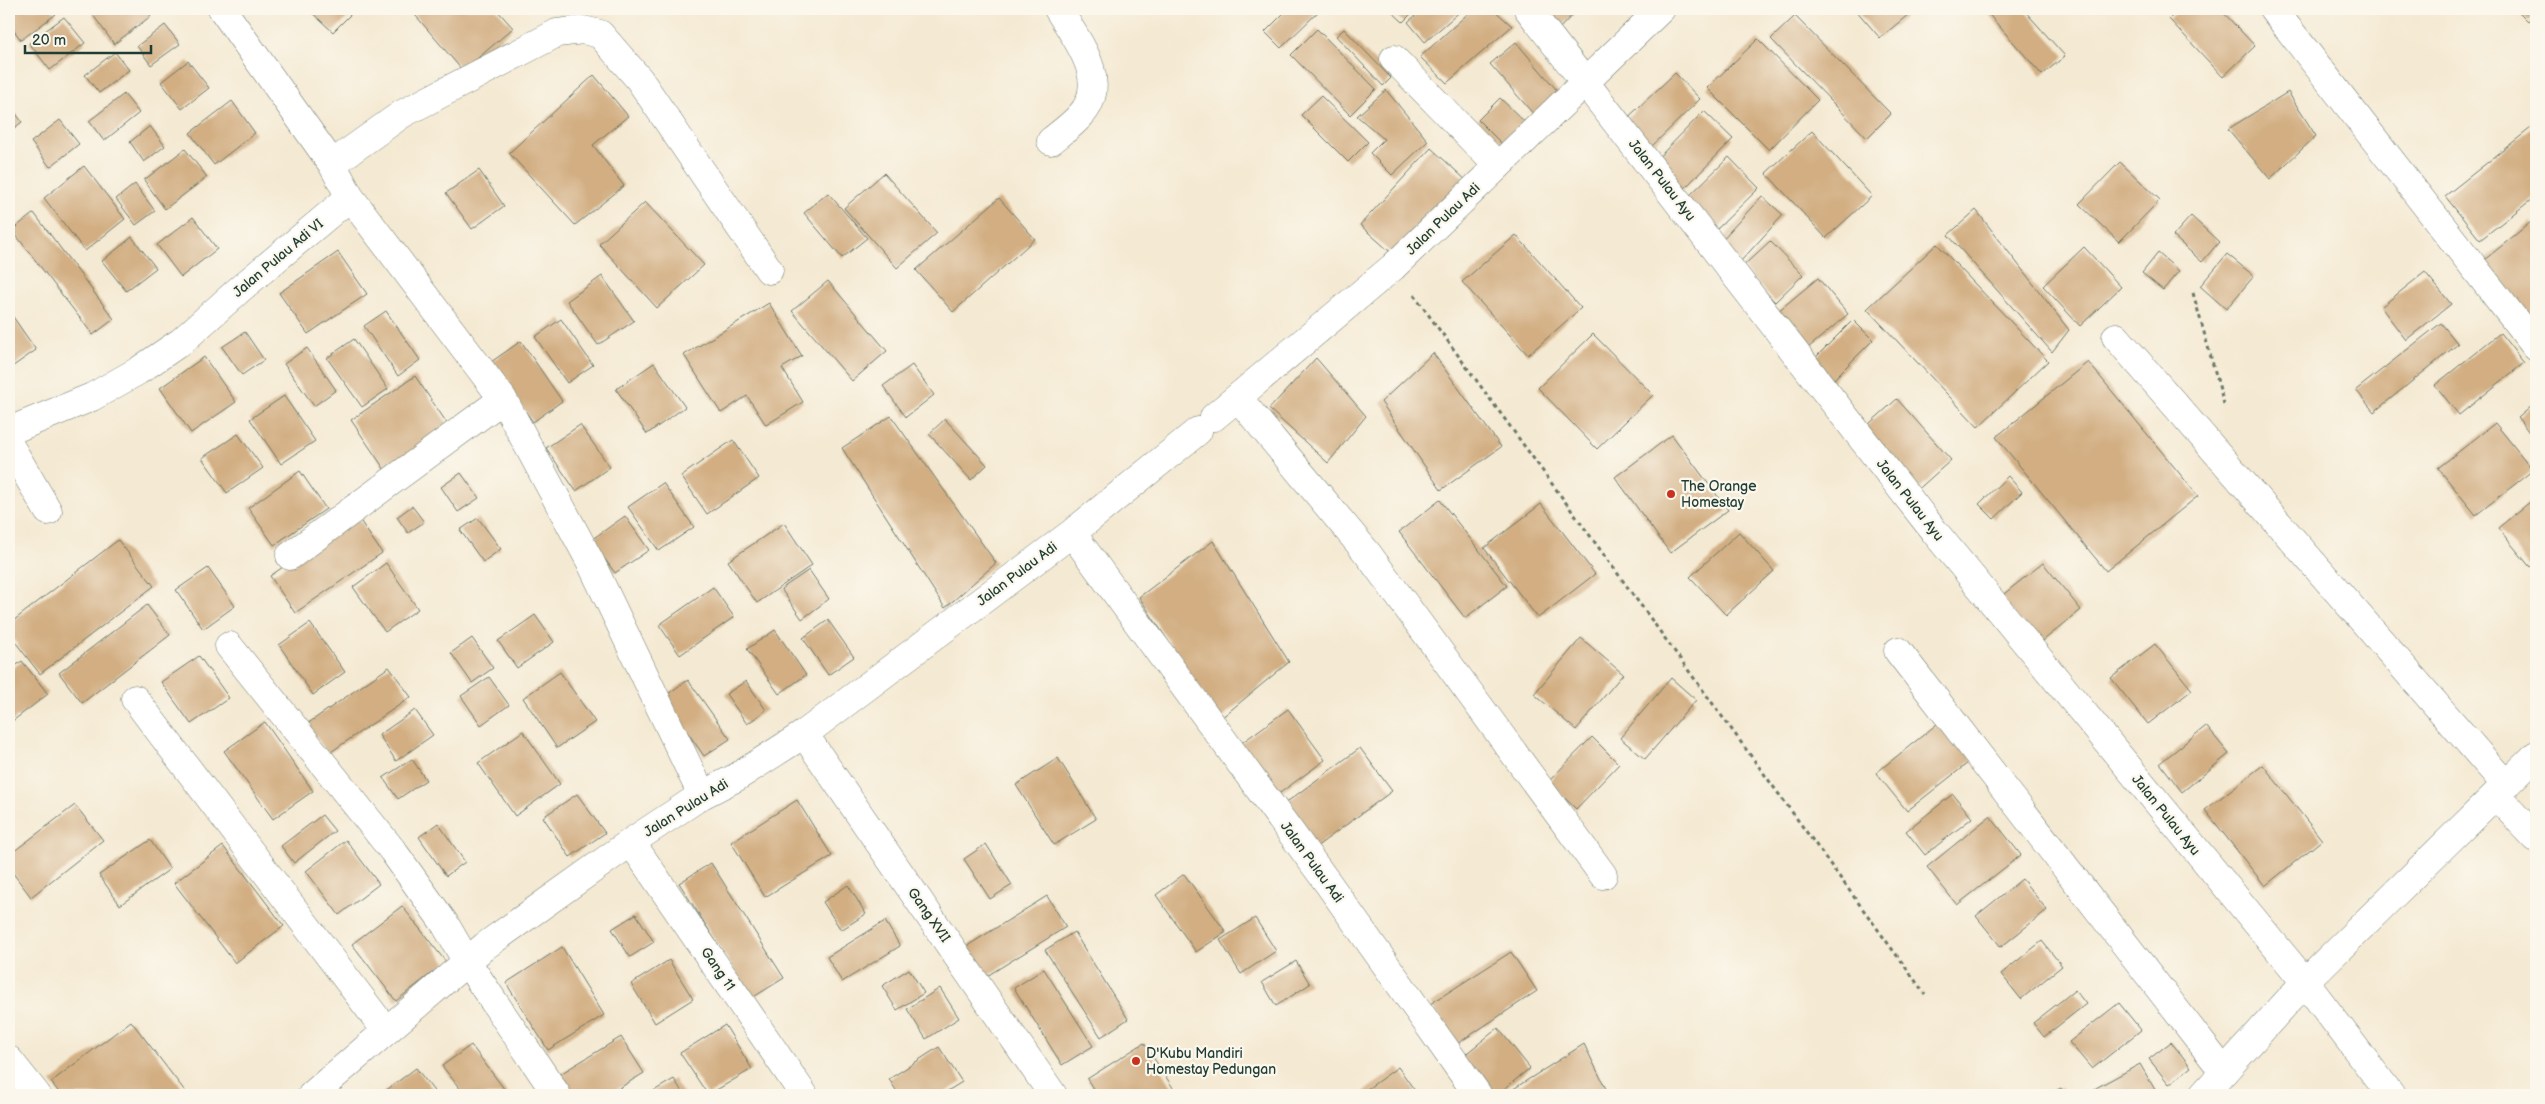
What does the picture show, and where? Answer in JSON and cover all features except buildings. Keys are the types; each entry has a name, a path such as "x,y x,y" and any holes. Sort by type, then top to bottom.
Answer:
{"street":[{"path":"222,9 332,164 350,197 504,399 590,561 702,795"},
{"path":"1052,141 1082,115 1092,96 1093,77 1090,62 1058,9"},
{"name":"Jalan Pulau Ayu","path":"1528,9 1934,531 2305,982 2391,1095"},
{"name":"Jalan Pulau Adi","path":"312,1095 485,946 631,842 702,795 736,777 804,734 1072,533 1239,399 1394,267 1662,9"},
{"path":"2273,9 2536,347"},
{"path":"332,164 402,114 557,33 583,30 600,34 639,79 769,270"},
{"path":"1394,59 1498,166"},
{"name":"Jalan Pulau Adi VI","path":"9,431 92,397 138,371 182,341 247,283 350,197"},
{"path":"2116,337 2501,791 2536,838"},
{"path":"290,556 504,399"},
{"path":"1239,399 1368,554 1603,875"},
{"path":"9,444 48,511"},
{"name":"Jalan Pulau Adi","path":"1072,533 1330,886 1478,1095"},
{"path":"229,646 393,851 445,924 467,962 557,1095"},
{"path":"1898,651 2224,1072"},
{"path":"136,699 386,1031"},
{"name":"Gang XVII","path":"804,734 1053,1095"},
{"path":"2203,1095 2305,982 2536,755"},
{"name":"Gang 11","path":"631,842 804,1095"},
{"path":"9,1060 37,1095"}],"path":[{"path":"1394,267 1925,994"},
{"path":"2193,293 2225,408"}],"place":[{"name":"The Orange Homestay","path":"1671,494"},
{"name":"D'Kubu Mandiri Homestay Pedungan","path":"1136,1061"}]}
